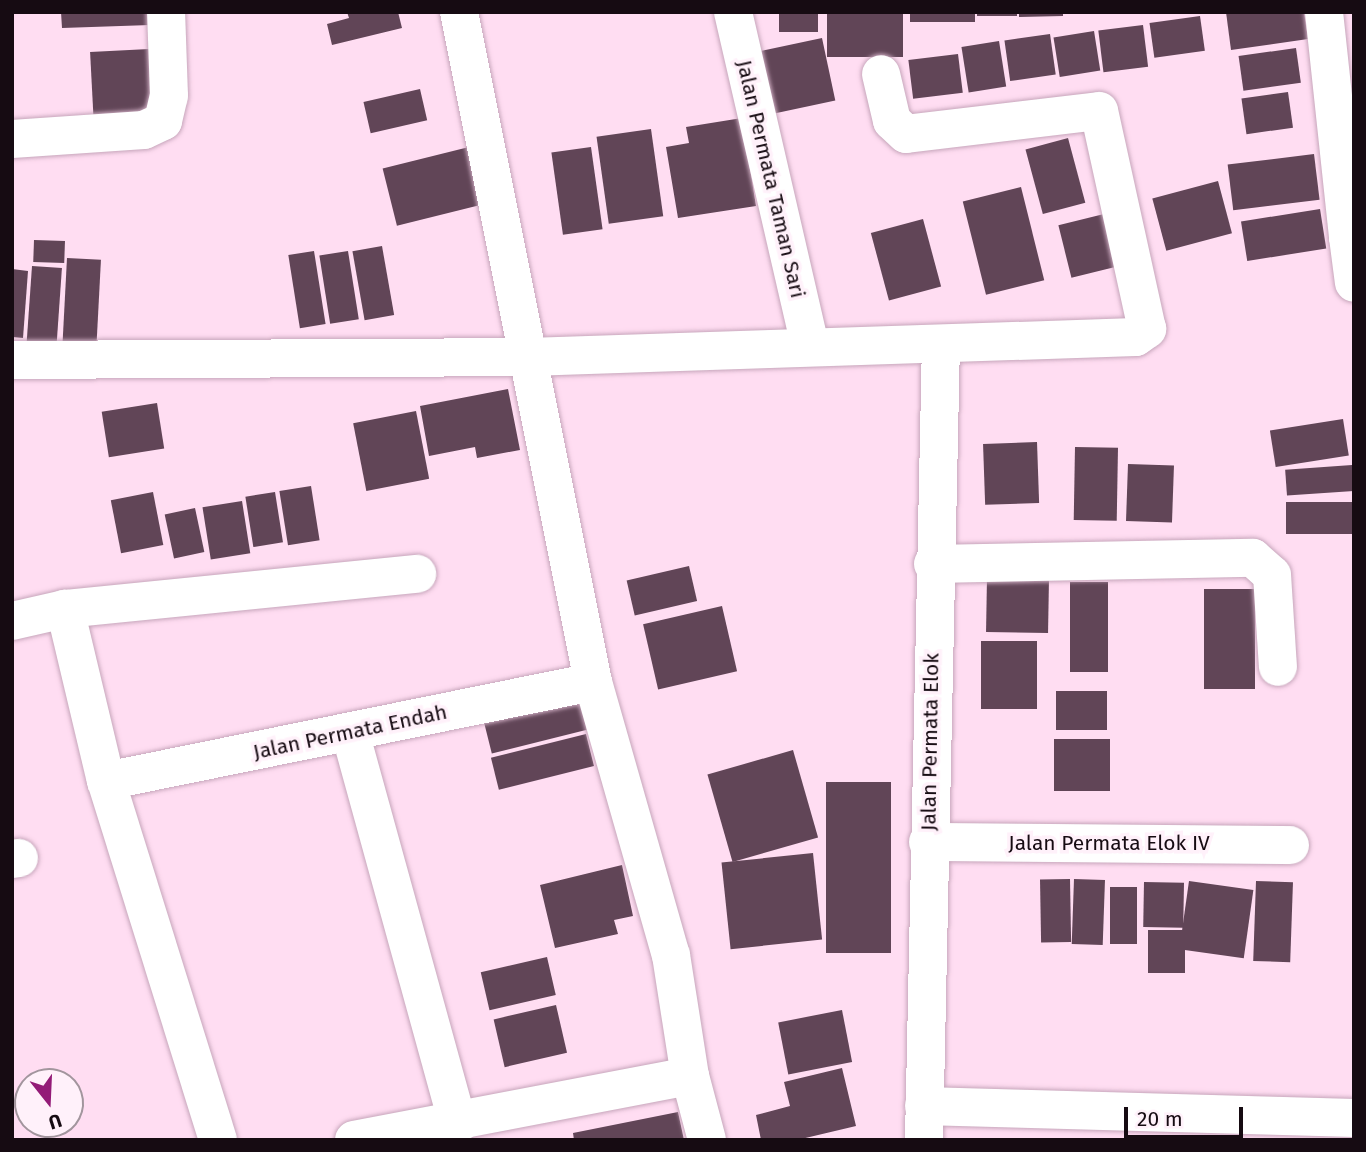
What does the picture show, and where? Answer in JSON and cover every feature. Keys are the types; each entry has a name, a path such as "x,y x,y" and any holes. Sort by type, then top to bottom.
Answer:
{"street":[{"path":"12,139 144,130 163,121 169,96 166,12"},
{"path":"459,12 593,682 671,955 690,1076 707,1140"},
{"name":"Jalan Permata Taman Sari","path":"733,12 810,346"},
{"path":"1324,12 1354,283"},
{"path":"12,360 528,356 1136,337 1148,319 1099,111 906,134 892,121 881,74"},
{"name":"Jalan Permata Elok","path":"924,1123 933,564 941,344"},
{"path":"933,564 1253,558 1272,575 1278,667"},
{"path":"12,621 65,609 417,574"},
{"path":"65,609 106,781 218,1140"},
{"name":"Jalan Permata Endah","path":"106,781 593,682"},
{"path":"350,732 458,1124"},
{"name":"Jalan Permata Elok IV","path":"928,842 1290,845"},
{"path":"354,1140 458,1124 690,1076"},
{"path":"924,1123 1354,1118"}],"building":[{"path":"61,12 149,12 150,25 62,28"},
{"path":"347,12 398,12 402,28 332,45 327,24 349,18"},
{"path":"779,12 818,12 818,32 779,32"},
{"path":"827,12 903,12 903,57 827,57"},
{"path":"910,12 975,12 975,22 910,22"},
{"path":"977,12 1017,12 1017,16 977,16"},
{"path":"1019,12 1063,12 1063,16 1019,17"},
{"path":"1226,12 1304,12 1308,39 1231,50"},
{"path":"1200,16 1205,51 1154,58 1149,23"},
{"path":"1143,25 1148,67 1103,72 1098,30"},
{"path":"1094,31 1100,71 1060,77 1054,37"},
{"path":"1050,34 1056,75 1010,81 1004,40"},
{"path":"822,38 835,101 765,116 752,53"},
{"path":"999,41 1006,86 969,92 961,47"},
{"path":"1296,48 1301,83 1243,91 1239,56"},
{"path":"149,49 153,116 94,119 90,52"},
{"path":"958,54 963,93 913,99 908,60"},
{"path":"420,89 427,120 371,133 363,102"},
{"path":"1288,92 1293,128 1246,134 1241,99"},
{"path":"742,118 756,206 678,218 666,147 689,143 686,127"},
{"path":"651,129 663,216 609,224 597,137"},
{"path":"1068,138 1085,203 1043,214 1025,149"},
{"path":"469,147 483,204 397,226 383,169"},
{"path":"591,147 603,229 563,235 551,153"},
{"path":"1314,154 1320,200 1233,210 1228,165"},
{"path":"1218,181 1232,233 1166,251 1152,199"},
{"path":"1021,187 1044,280 986,295 963,202"},
{"path":"1320,209 1326,249 1247,261 1241,222"},
{"path":"1104,214 1117,266 1071,278 1058,225"},
{"path":"923,219 941,287 889,301 871,233"},
{"path":"34,240 65,241 64,263 33,262"},
{"path":"382,246 394,315 365,320 352,251"},
{"path":"314,251 326,324 300,328 288,255"},
{"path":"348,251 359,319 330,324 319,256"},
{"path":"67,258 101,260 97,344 63,342"},
{"path":"32,266 62,268 56,347 26,345"},
{"path":"12,269 28,271 23,338 12,337"},
{"path":"508,389 520,450 477,458 475,447 429,456 420,406"},
{"path":"157,403 164,448 109,457 102,412"},
{"path":"416,411 429,479 366,491 353,423"},
{"path":"1343,419 1349,456 1276,467 1270,431"},
{"path":"1037,442 1039,503 985,505 983,444"},
{"path":"1075,447 1118,448 1117,521 1074,520"},
{"path":"1128,464 1174,466 1172,523 1126,521"},
{"path":"1352,465 1354,491 1287,496 1285,470"},
{"path":"311,486 320,540 288,545 279,491"},
{"path":"153,492 163,545 121,553 111,500"},
{"path":"275,492 283,542 253,547 245,497"},
{"path":"242,501 250,553 211,560 202,507"},
{"path":"1286,502 1354,502 1354,534 1286,534"},
{"path":"195,508 204,552 174,558 165,514"},
{"path":"689,566 697,601 635,615 627,580"},
{"path":"987,577 1049,578 1048,633 986,632"},
{"path":"1070,582 1108,582 1108,672 1070,672"},
{"path":"1204,589 1255,589 1255,689 1204,689"},
{"path":"722,606 737,671 658,690 643,624"},
{"path":"981,641 1037,641 1037,709 981,709"},
{"path":"577,690 587,730 492,753 482,714"},
{"path":"1056,691 1107,691 1107,730 1056,730"},
{"path":"586,734 594,766 499,790 491,758"},
{"path":"1054,739 1110,739 1110,791 1054,791"},
{"path":"793,750 818,837 733,862 707,775"},
{"path":"826,782 891,782 891,953 826,953"},
{"path":"813,853 822,940 731,949 722,863"},
{"path":"622,865 633,916 614,920 618,934 555,948 540,885"},
{"path":"1070,879 1071,942 1041,943 1040,880"},
{"path":"1074,879 1105,880 1103,945 1072,944"},
{"path":"1189,881 1253,890 1244,958 1179,949"},
{"path":"1256,881 1293,882 1290,962 1253,961"},
{"path":"1144,882 1184,883 1183,928 1143,927"},
{"path":"1110,887 1137,887 1137,944 1110,944"},
{"path":"1148,930 1185,930 1185,973 1148,973"},
{"path":"547,957 556,995 490,1010 481,972"},
{"path":"556,1005 567,1053 505,1067 494,1019"},
{"path":"842,1010 852,1062 788,1074 778,1022"},
{"path":"842,1068 856,1126 797,1140 761,1140 756,1115 790,1106 784,1082"},
{"path":"678,1112 684,1140 574,1140 573,1133"}]}
